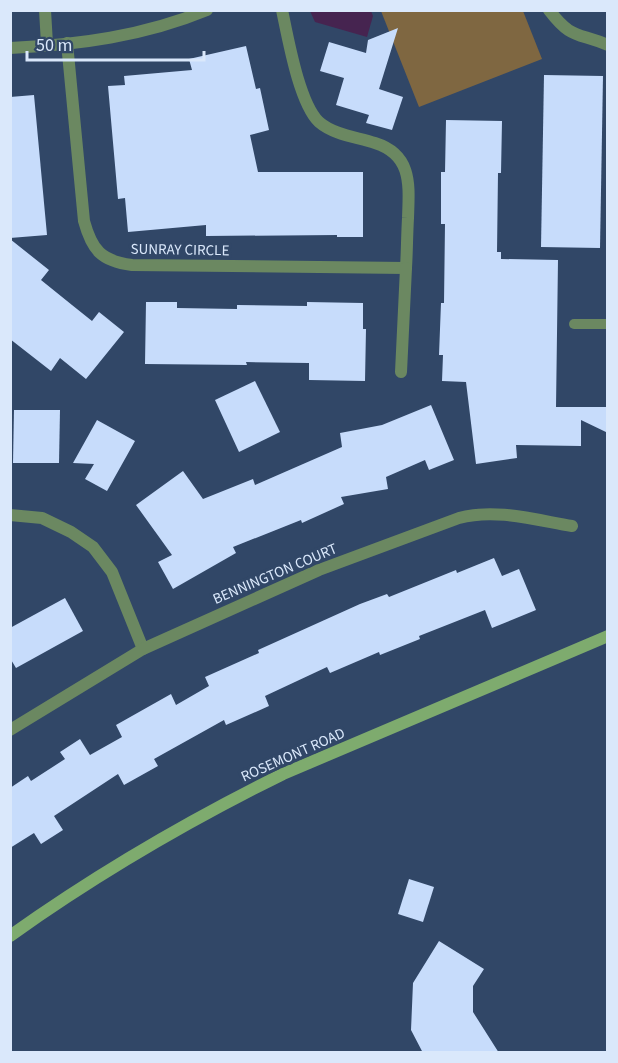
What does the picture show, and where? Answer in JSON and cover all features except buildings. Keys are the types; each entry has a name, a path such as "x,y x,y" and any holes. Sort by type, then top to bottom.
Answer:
{"main road":[{"name":"ROSEMONT ROAD","path":"10,936 54,904 127,858 234,798 320,758 608,636"}],"street":[{"path":"45,10 47,44"},
{"path":"10,48 101,40 156,29 207,10"},
{"path":"282,10 302,93 319,122 346,135 378,144 394,153 404,167 409,181 401,372"},
{"path":"549,10 561,26 574,35 608,45"},
{"name":"SUNRAY CIRCLE","path":"68,43 84,221 90,241 101,255 118,263 132,265 406,268"},
{"path":"10,515 42,518 71,532 93,547 112,572 143,649"},
{"name":"BENNINGTON COURT","path":"10,730 143,649 319,570 462,517 516,516 572,526"}],"lane":[{"path":"574,324 608,324"}],"shaded area":[{"path":"310,11 371,11 373,16 367,37 315,22"},
{"path":"381,11 523,11 542,59 419,107"}]}
